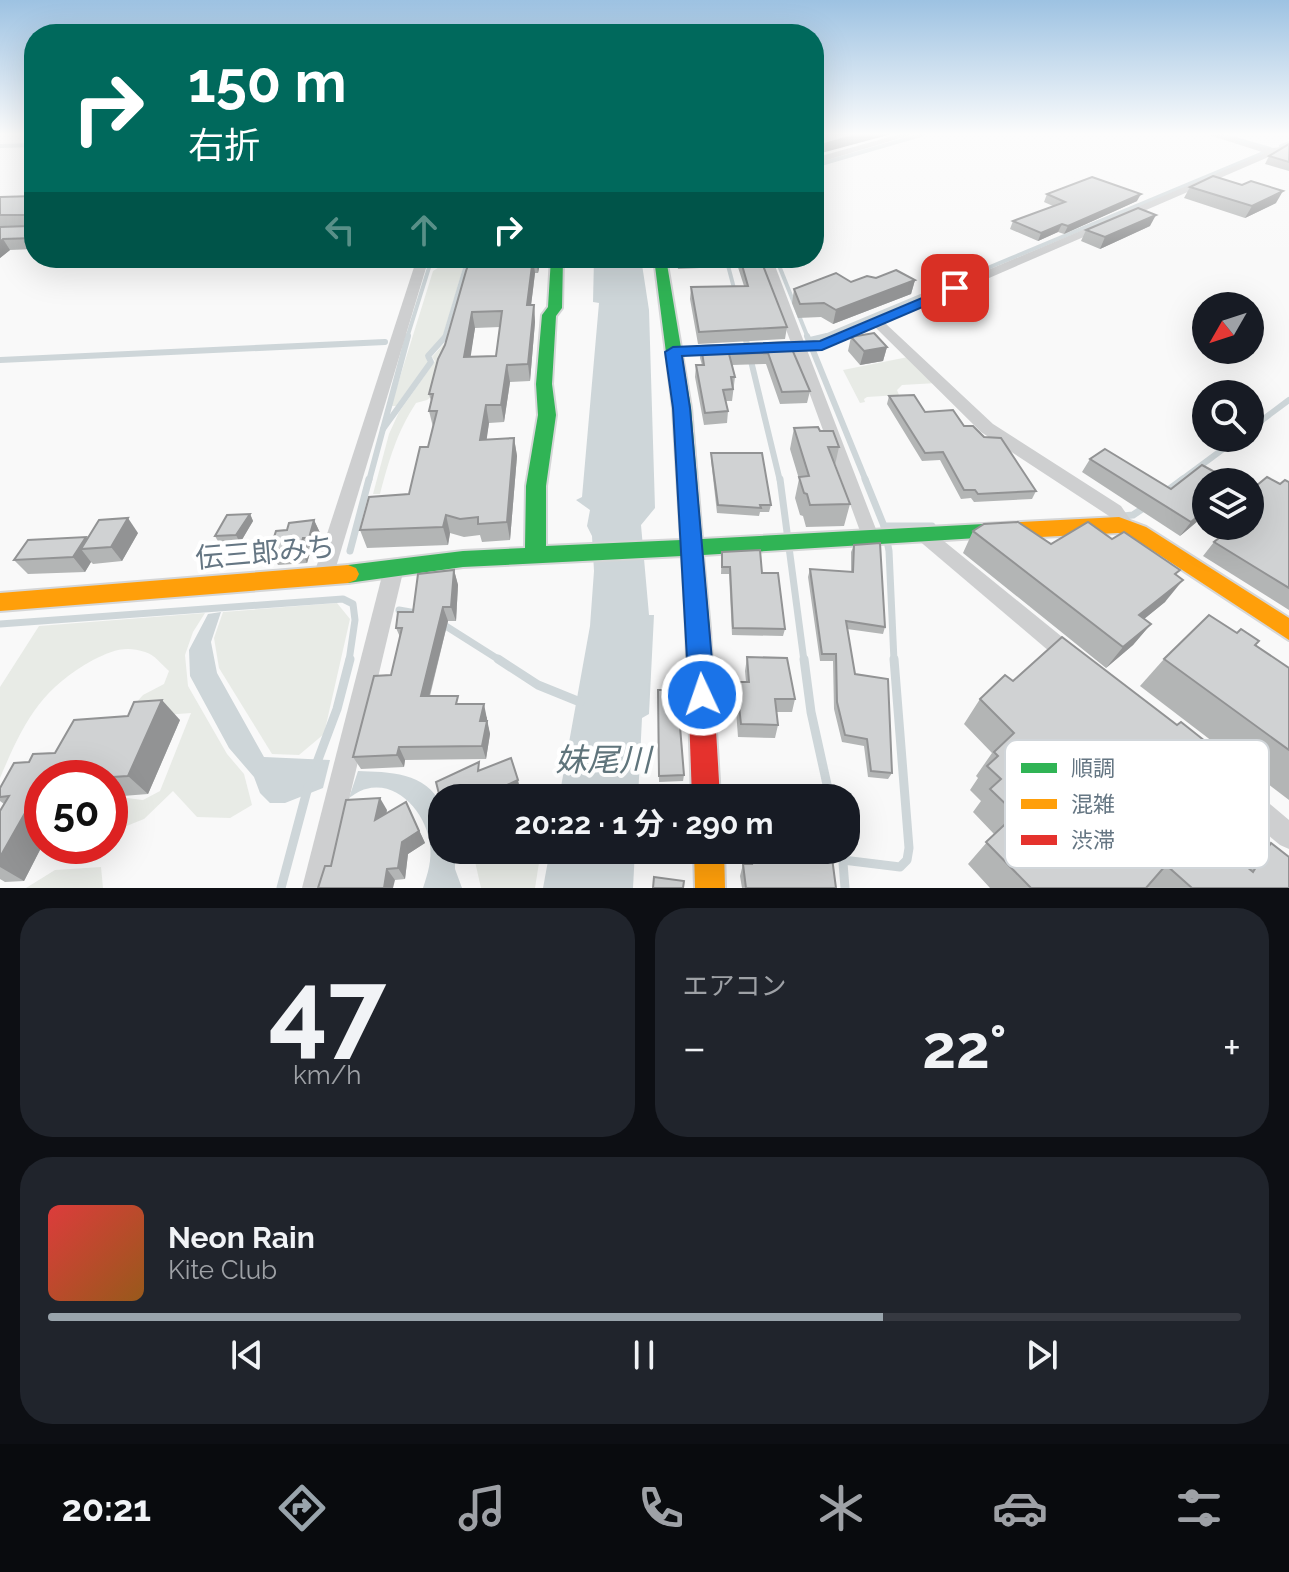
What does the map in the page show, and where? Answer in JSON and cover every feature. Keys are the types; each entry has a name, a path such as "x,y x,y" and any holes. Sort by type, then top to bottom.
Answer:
{"street":[{"path":"673,352 808,346 876,321 1220,175"},
{"path":"323,577 420,268"},
{"path":"535,554 536,486 547,415 544,384 549,315 555,308 557,268"},
{"path":"661,268 682,408 705,784"},
{"path":"771,268 808,346 881,536"},
{"path":"876,321 987,428 1289,630"},
{"name":"伝三郎みち","path":"0,602 323,577 535,554 1119,525 1122,519"},
{"path":"923,534 1082,665"},
{"path":"315,888 394,568"},
{"path":"1269,819 1289,836"},
{"path":"709,864 710,888"}],"shaded area":[{"path":"438,268 463,268 443,336 425,356 428,362 396,406 391,406 433,271"},
{"path":"450,337 438,392 416,403 394,447 380,494 373,494 389,434 399,412 435,361 432,357"},
{"path":"908,357 937,383 902,385 897,390 899,395 867,397 865,402 860,403 843,370"},
{"path":"337,603 350,619 324,734 299,755 272,754 219,668 214,638 223,612"},
{"path":"205,613 193,632 185,655 188,686 227,754 244,774 252,805 230,818 197,817 173,791 144,819 128,825 128,798 143,800 160,791 191,713 139,717 129,711 143,695 164,684 169,671 152,655 131,649 112,652 93,660 59,683 35,710 0,778 0,687 39,626"},
{"path":"476,864 539,864 535,888 481,888"},
{"path":"101,867 103,888 26,888 55,870"}],"water":[{"name":"妹尾川","path":"594,268 643,268 649,310 655,508 641,525 649,615 654,615 649,714 642,718 639,784 562,784 590,626 594,571 592,536 587,526 590,510 576,500 582,497 599,303 593,302"},
{"path":"221,612 211,642 217,673 264,757 330,760 323,788 285,803 270,803 260,793 254,777 229,748 190,676 189,650 208,614"},
{"path":"358,771 382,772 416,780 428,788 428,834 409,802 390,790 366,789 349,798"},
{"path":"429,864 455,864 462,888 423,888"},
{"name":"妹尾川","path":"547,864 634,864 633,888 543,888"}],"building":[{"path":"1213,176 1242,185 1251,181 1283,191 1252,206 1190,187"},
{"path":"1092,177 1141,194 1068,226 1062,224 1041,233 1013,221 1065,202 1047,194"},
{"path":"24,196 24,215 0,215 0,197"},
{"path":"1138,208 1156,215 1105,237 1086,230"},
{"path":"24,226 24,238 3,239 0,242 0,227"},
{"path":"467,268 532,268 527,305 534,305 528,364 507,365 501,405 486,405 480,440 514,438 507,522 478,524 478,517 460,519 446,515 443,527 360,530 369,497 409,494 420,447 428,447 437,411 429,411 433,394 429,394","holes":["502,311 496,356 464,357 472,312"]},
{"path":"743,268 764,268 787,327 699,332 691,287 748,286"},
{"path":"896,270 915,280 836,310 824,303 800,304 794,289 836,273 851,282 867,276 876,278"},
{"path":"874,333 887,347 864,351 851,337"},
{"path":"789,342 810,391 782,392 768,353 729,354 735,377 731,377 733,389 723,390 728,411 705,413 696,365 704,365 701,346"},
{"path":"914,395 925,412 953,410 964,426 973,426 984,437 1001,438 1036,491 978,494 975,490 964,490 943,452 925,453 889,396"},
{"path":"818,427 820,431 833,431 839,447 828,447 850,504 810,505 804,493 799,477 809,476 794,428"},
{"path":"1105,449 1171,489 1192,473 1192,521 1191,522 1090,459"},
{"path":"711,453 762,453 771,505 760,505 761,508 718,505"},
{"path":"1267,477 1280,484 1285,480 1289,482 1289,588 1214,542 1264,540 1264,479"},
{"path":"250,514 236,535 215,536 227,515"},
{"path":"128,518 111,547 81,549 99,520"},
{"path":"314,520 309,538 303,538 300,548 270,550 276,531 287,530 289,523"},
{"path":"1018,522 1051,544 1088,522 1112,539 1124,532 1180,570 1175,574 1183,580 1139,615 1151,624 1123,647 973,531 984,524"},
{"path":"86,537 73,557 14,560 28,540"},
{"path":"880,543 885,627 846,621 855,674 888,679 892,773 871,771 867,739 845,735 837,702 836,654 822,654 810,569 853,572 854,545"},
{"path":"760,550 762,573 778,573 785,629 733,628 730,567 722,567 722,552"},
{"path":"454,570 451,607 443,607 421,696 458,696 456,704 484,704 480,721 487,721 482,746 399,747 397,755 353,757 374,676 391,675 402,628 396,628 398,612 413,612 418,574"},
{"path":"1209,615 1237,633 1241,629 1259,641 1255,645 1289,668 1289,750 1164,659"},
{"path":"1062,637 1177,725 1181,722 1204,740 1007,740 1014,733 980,699 1005,675 1013,681"},
{"path":"747,657 787,658 795,699 775,699 778,725 741,724 738,697 733,697 732,682 749,682"},
{"path":"658,690 677,690 684,775 659,776"},
{"path":"162,700 128,776 128,760 30,760 33,754 55,753 74,720 128,716 134,702"},
{"path":"1005,742 1005,803 990,789 1001,779 987,766 998,756 994,752"},
{"path":"511,758 518,780 509,784 436,784 479,762 478,771"},
{"path":"24,762 24,815 0,857 0,811 9,796 0,797 0,788 14,763"},
{"path":"380,798 375,820 406,802 419,831 402,842 398,868 387,869 384,888 318,888 325,866 331,866 346,800"},
{"path":"1005,824 1005,861 986,842"},
{"path":"1271,843 1289,857 1289,888 1192,888 1169,868 1248,868 1253,872 1255,868 1269,868"},
{"path":"743,864 833,864 836,888 746,888"},
{"path":"1011,868 1163,868 1146,888 1031,888"},
{"path":"654,877 684,881 683,888 653,888"}],"waterway":[{"path":"822,337 1209,175"},
{"path":"407,338 429,268"},
{"path":"444,338 465,268"},
{"path":"729,268 735,292"},
{"path":"780,268 808,338"},
{"path":"745,334 746,338"},
{"path":"369,481 408,336"},
{"path":"383,429 431,362 428,356 446,336"},
{"path":"745,336 780,481"},
{"path":"807,336 866,481"},
{"path":"822,337 827,336"},
{"path":"810,340 822,337"},
{"path":"0,360 385,342"},
{"path":"1264,419 1289,400"},
{"path":"1180,481 1219,452"},
{"path":"350,551 369,479"},
{"path":"780,479 804,661"},
{"path":"865,479 884,526"},
{"path":"1164,493 1183,479"},
{"path":"1123,516 1133,515 1145,507"},
{"path":"884,526 932,526"},
{"path":"884,526 889,551 894,661"},
{"path":"0,624 343,599 353,604 355,620 349,661"},
{"path":"399,610 416,613"},
{"path":"441,623 501,661"},
{"path":"316,765 337,709 350,659"},
{"path":"498,659 538,685 580,702"},
{"path":"804,659 811,712 827,784"},
{"path":"860,862 900,867 907,860 909,848 894,659"},
{"path":"281,888 308,787"},
{"path":"843,864 845,888"}],"traffic: fast":[{"path":"535,554 536,486 547,415 544,384 549,315 555,308 557,268"},
{"path":"661,268 682,408 698,629"},
{"path":"348,574 463,559 1003,531"}],"traffic: slow":[{"path":"1003,531 1119,525 1139,532 1289,630"},
{"path":"0,602 348,574"},
{"path":"709,864 710,888"}],"traffic: jam":[{"path":"698,629 705,784"}],"route":[{"path":"702,695 682,408 673,352 822,345 955,288"}]}
